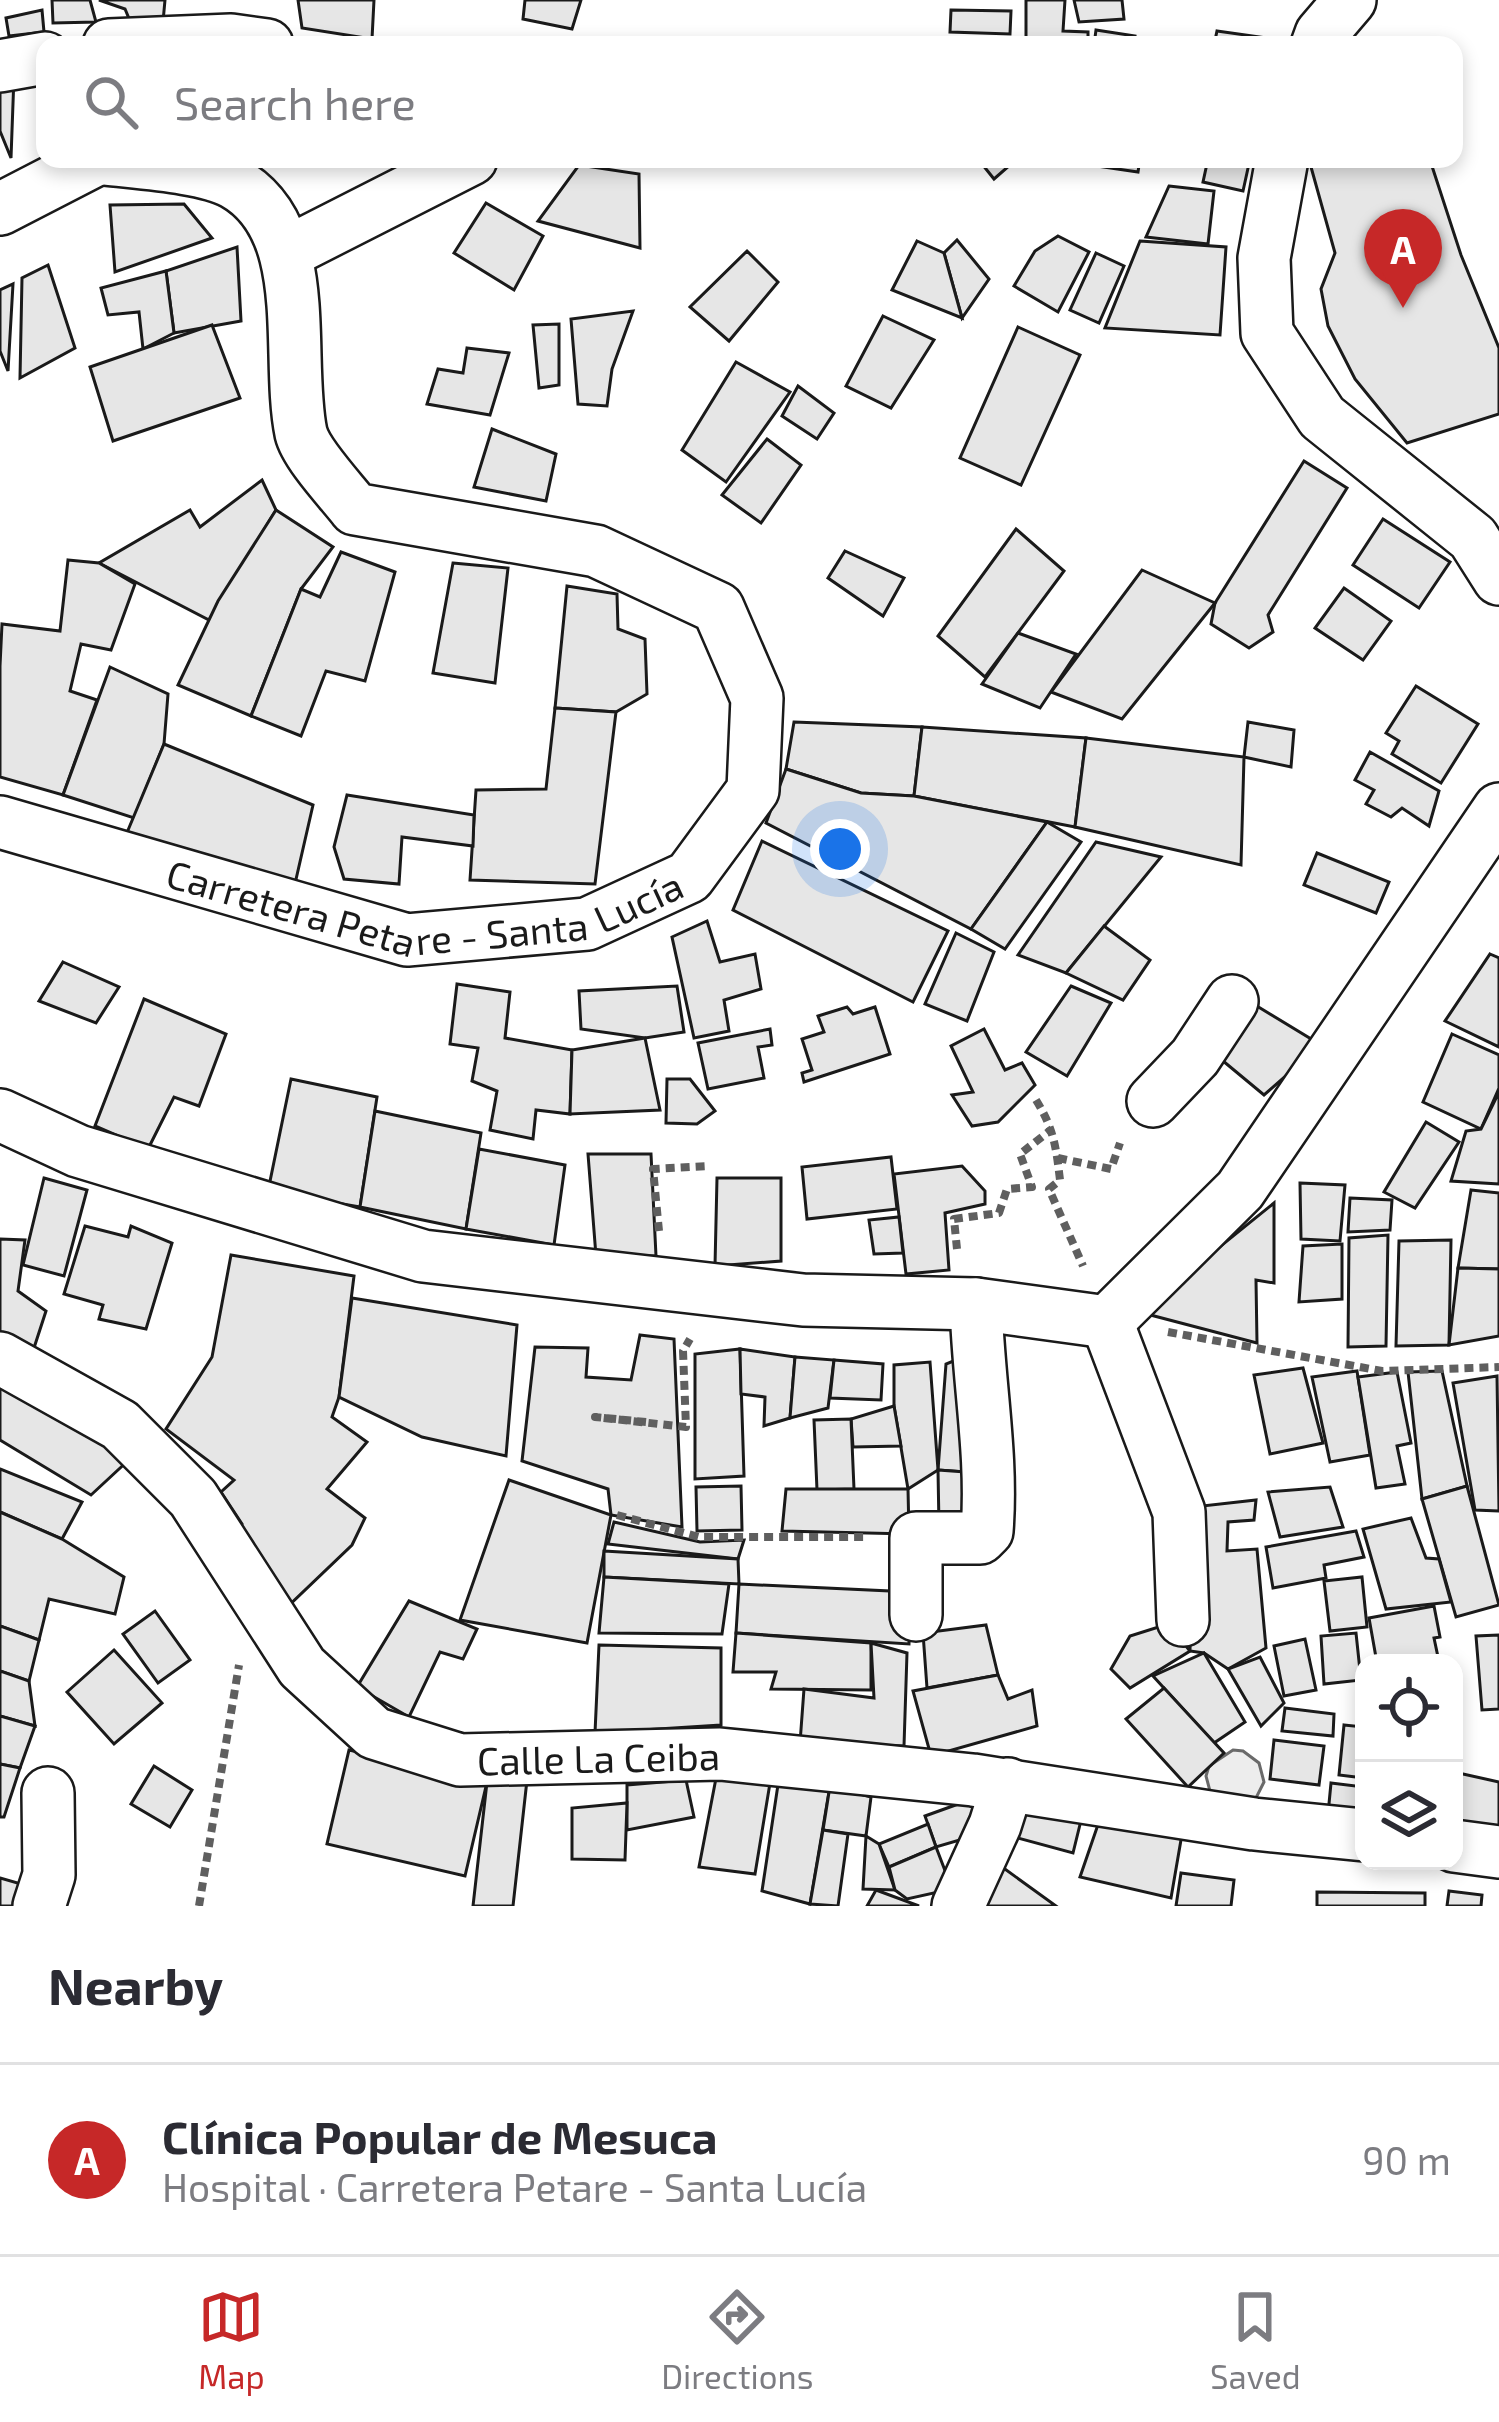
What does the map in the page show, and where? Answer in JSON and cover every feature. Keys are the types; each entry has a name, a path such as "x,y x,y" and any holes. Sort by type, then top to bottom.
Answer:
{"street":[{"path":"1320,36 1349,0"},
{"path":"0,67 36,60"},
{"name":"Carretera Petare - Santa Lucía","path":"0,209 83,168"},
{"name":"Carretera Petare - Santa Lucía","path":"0,822 407,940 587,924 689,878 753,790 757,698 718,608 596,550 355,509 302,438 288,252 263,211 233,182 177,168"},
{"path":"288,252 453,168"},
{"path":"1280,168 1264,258 1267,333 1322,417 1473,538 1499,579"},
{"path":"1107,1322 1240,1190 1499,809"},
{"path":"1153,1101 1195,1057 1232,1001"},
{"path":"0,1114 78,1151 423,1256 803,1300 968,1304 1107,1322"},
{"path":"916,1615 916,1538 980,1538 987,1531 991,1485 968,1304"},
{"path":"1107,1322 1179,1512 1183,1620"},
{"name":"Calle La Ceiba","path":"0,1358 120,1425 193,1498 302,1667 374,1733 460,1760 708,1753 1008,1784 1183,1814 1355,1834"},
{"path":"958,1906 1008,1784"},
{"path":"39,1906 49,1875 48,1793"},
{"path":"1463,1847 1499,1852"}],"path":[{"path":"1036,1100 1053,1128 1058,1158 1060,1180 1049,1189 1107,1322 1382,1370 1499,1367"},
{"path":"1058,1158 1112,1169 1119,1145 1153,1101"},
{"path":"968,1304 954,1219 999,1213 1007,1189 1032,1187 1020,1154 1053,1128"},
{"path":"646,1422 595,1417 686,1427 683,1351 690,1344 653,1169 707,1166"},
{"path":"617,1516 699,1537 916,1538"},
{"path":"199,1906 230,1703 261,1604"}],"shaded area":[{"path":"1233,1750 1259,1763 1264,1782 1255,1800 1211,1795 1206,1776 1209,1766"}],"building":[{"path":"52,0 90,0 96,22 53,23"},
{"path":"99,0 165,0 163,22 133,28 125,9"},
{"path":"298,0 374,0 372,36 302,28"},
{"path":"525,0 581,0 572,29 523,19"},
{"path":"1026,0 1065,0 1063,31 1088,32 1088,36 1026,36"},
{"path":"1074,0 1122,0 1124,19 1079,22"},
{"path":"42,10 44,32 9,36 6,18"},
{"path":"951,10 1011,11 1010,34 950,32"},
{"path":"1096,30 1135,36 1095,36"},
{"path":"1217,31 1253,36 1216,36"},
{"path":"14,76 11,158 0,131 0,79"},
{"path":"577,168 639,174 640,248 538,221"},
{"path":"985,168 1007,168 994,179"},
{"path":"1206,168 1248,168 1243,191 1203,182"},
{"path":"1311,168 1433,168 1499,348 1499,414 1407,443 1355,379 1328,326 1321,289 1335,253"},
{"path":"1169,186 1214,191 1208,244 1146,237"},
{"path":"486,203 543,236 514,290 454,253"},
{"path":"184,204 212,238 115,272 110,205"},
{"path":"1058,236 1089,252 1058,312 1014,286 1035,251"},
{"path":"957,240 989,279 962,318 944,253"},
{"path":"917,241 944,253 962,318 892,290"},
{"path":"1140,241 1226,247 1220,335 1105,328"},
{"path":"237,247 241,321 174,333 166,271"},
{"path":"747,251 778,282 729,341 690,307"},
{"path":"1096,253 1124,266 1099,323 1070,310"},
{"path":"48,265 75,348 20,378 22,278"},
{"path":"166,271 174,333 143,349 139,312 108,315 101,288"},
{"path":"13,284 8,371 0,351 0,290"},
{"path":"633,311 612,369 607,406 578,404 571,319"},
{"path":"883,316 934,340 891,408 846,386"},
{"path":"559,324 559,385 539,388 533,325"},
{"path":"212,325 240,398 113,441 90,367"},
{"path":"1018,327 1080,355 1021,485 960,458"},
{"path":"467,348 509,353 490,415 427,404 438,369 463,373"},
{"path":"736,362 790,392 726,482 682,450"},
{"path":"798,386 834,413 817,439 782,416"},
{"path":"492,429 556,454 546,501 474,487"},
{"path":"767,439 801,465 761,523 722,495"},
{"path":"1304,461 1347,488 1268,615 1273,632 1249,648 1211,624 1215,603"},
{"path":"262,480 276,510 209,620 99,563 190,510 200,527"},
{"path":"276,510 333,547 301,589 251,716 178,685 218,601"},
{"path":"1383,519 1450,562 1419,608 1353,565"},
{"path":"1016,529 1064,571 985,677 938,636"},
{"path":"845,551 904,578 883,616 828,578"},
{"path":"341,552 395,572 365,681 326,671 301,736 251,716 301,589 320,597"},
{"path":"68,560 99,563 135,584 111,650 81,644 70,691 97,700 63,795 0,777 0,666 2,624 60,631"},
{"path":"453,563 508,568 495,683 433,673"},
{"path":"1142,570 1215,603 1122,719 1051,692"},
{"path":"567,586 617,594 618,629 645,639 647,694 616,712 555,708"},
{"path":"1344,588 1391,621 1363,660 1315,628"},
{"path":"1018,633 1076,654 1040,708 982,684"},
{"path":"110,667 168,694 164,744 134,818 63,795"},
{"path":"1416,686 1478,724 1441,783 1392,754 1399,741 1386,733"},
{"path":"555,708 616,712 595,884 470,880 476,790 546,789"},
{"path":"794,722 922,727 914,796 861,793 786,769"},
{"path":"1248,722 1294,730 1291,767 1244,757"},
{"path":"922,727 1086,738 1075,827 914,796"},
{"path":"1086,738 1244,757 1241,865 1075,827"},
{"path":"164,744 313,805 294,888 126,835"},
{"path":"1370,752 1439,791 1429,826 1402,808 1391,817 1366,804 1374,790 1355,780"},
{"path":"786,769 861,793 914,796 1047,822 971,929 766,823"},
{"path":"347,795 474,815 473,846 402,837 399,884 344,879 334,847"},
{"path":"1047,822 1081,842 1005,949 971,929"},
{"path":"762,841 948,931 913,1002 733,910"},
{"path":"1096,842 1161,857 1066,973 1018,955"},
{"path":"1317,853 1389,882 1376,913 1304,885"},
{"path":"707,921 720,962 755,954 761,989 724,1000 729,1031 694,1038 672,937"},
{"path":"1104,926 1150,960 1123,1000 1066,973"},
{"path":"956,933 994,952 967,1021 925,1004"},
{"path":"1490,954 1499,958 1499,1047 1445,1021"},
{"path":"63,962 119,987 96,1023 39,1001"},
{"path":"457,984 510,992 505,1038 572,1050 570,1114 536,1110 533,1139 490,1130 497,1091 472,1081 478,1048 450,1044"},
{"path":"677,986 684,1032 645,1038 581,1029 579,991"},
{"path":"1071,986 1111,1003 1067,1076 1026,1052"},
{"path":"144,999 226,1034 199,1106 174,1097 148,1149 95,1126"},
{"path":"1247,1000 1321,1045 1264,1095 1205,1046"},
{"path":"847,1007 853,1014 875,1007 890,1054 804,1082 802,1073 812,1070 802,1039 824,1032 818,1016"},
{"path":"770,1029 772,1045 758,1047 764,1078 708,1089 698,1043"},
{"path":"984,1029 1005,1070 1022,1063 1035,1085 998,1122 972,1126 952,1095 973,1092 951,1046"},
{"path":"1452,1034 1499,1055 1499,1088 1481,1129 1423,1102"},
{"path":"645,1038 660,1110 570,1114 572,1050"},
{"path":"291,1079 377,1097 360,1207 268,1191"},
{"path":"667,1079 690,1079 715,1111 697,1124 666,1123"},
{"path":"1499,1092 1499,1184 1451,1181 1466,1131 1481,1129"},
{"path":"375,1111 481,1133 466,1229 360,1207"},
{"path":"1426,1122 1459,1142 1415,1208 1384,1192"},
{"path":"479,1149 565,1165 554,1245 466,1229"},
{"path":"588,1154 651,1154 656,1256 596,1256"},
{"path":"891,1157 897,1209 807,1219 802,1167"},
{"path":"962,1166 985,1191 985,1204 945,1213 949,1270 906,1274 894,1174"},
{"path":"44,1178 87,1190 64,1276 23,1265"},
{"path":"717,1178 781,1178 781,1261 715,1266"},
{"path":"1300,1183 1345,1185 1340,1241 1301,1239"},
{"path":"1471,1190 1499,1193 1499,1269 1458,1268"},
{"path":"1350,1198 1392,1200 1390,1230 1348,1232"},
{"path":"1274,1203 1274,1283 1256,1280 1257,1343 1139,1312"},
{"path":"899,1217 903,1253 874,1254 869,1220"},
{"path":"85,1226 128,1237 131,1226 172,1243 146,1329 99,1319 103,1305 64,1294"},
{"path":"1388,1235 1386,1346 1348,1347 1349,1238"},
{"path":"0,1239 25,1240 18,1291 46,1311 32,1354 0,1336"},
{"path":"1451,1240 1449,1345 1396,1346 1399,1241"},
{"path":"1342,1244 1342,1299 1299,1302 1303,1246"},
{"path":"231,1255 354,1276 339,1397 332,1417 367,1442 327,1489 365,1518 352,1545 283,1611 237,1531 242,1524 221,1492 234,1480 166,1429 212,1357"},
{"path":"1458,1268 1499,1269 1499,1336 1449,1345"},
{"path":"352,1298 517,1325 506,1456 422,1437 339,1397"},
{"path":"640,1335 674,1339 682,1527 611,1515 608,1489 522,1461 535,1347 588,1348 586,1377 631,1380"},
{"path":"740,1349 744,1476 695,1479 695,1354"},
{"path":"740,1349 795,1357 790,1418 764,1426 765,1397 741,1394"},
{"path":"968,1355 979,1473 938,1470 946,1364"},
{"path":"795,1357 834,1360 828,1408 790,1418"},
{"path":"834,1360 883,1364 881,1400 830,1398"},
{"path":"930,1362 938,1470 908,1489 894,1406 894,1365"},
{"path":"1303,1368 1323,1443 1270,1454 1254,1375"},
{"path":"0,1371 133,1456 91,1495 0,1440"},
{"path":"1357,1371 1370,1455 1330,1462 1312,1377"},
{"path":"1442,1371 1467,1486 1422,1499 1408,1372"},
{"path":"1397,1372 1411,1443 1397,1446 1405,1484 1376,1488 1358,1377"},
{"path":"1497,1376 1499,1511 1475,1510 1453,1383"},
{"path":"894,1406 901,1446 853,1447 851,1419"},
{"path":"851,1419 854,1489 817,1490 814,1420"},
{"path":"0,1469 82,1502 62,1539 0,1512"},
{"path":"938,1470 979,1473 977,1526 939,1526"},
{"path":"509,1480 611,1515 587,1643 460,1620"},
{"path":"741,1486 742,1530 697,1531 696,1487"},
{"path":"1467,1486 1499,1605 1456,1617 1422,1499"},
{"path":"1330,1487 1343,1527 1280,1537 1268,1492"},
{"path":"786,1489 908,1489 909,1534 782,1531"},
{"path":"1256,1500 1254,1520 1228,1522 1227,1551 1257,1549 1266,1648 1228,1669 1204,1653 1190,1651 1193,1507"},
{"path":"0,1512 62,1539 124,1577 115,1614 49,1599 39,1640 0,1626"},
{"path":"1411,1518 1426,1558 1439,1559 1451,1602 1386,1609 1363,1529"},
{"path":"614,1522 700,1542 744,1540 738,1559 608,1544"},
{"path":"1356,1531 1364,1557 1324,1565 1326,1578 1273,1588 1266,1547"},
{"path":"604,1551 738,1559 739,1584 604,1577"},
{"path":"604,1577 729,1584 722,1634 599,1633"},
{"path":"1362,1577 1367,1627 1330,1631 1324,1581"},
{"path":"739,1584 911,1592 909,1644 736,1633"},
{"path":"409,1601 477,1629 463,1659 440,1652 409,1717 357,1687"},
{"path":"1434,1606 1440,1637 1434,1638 1437,1654 1375,1654 1369,1618"},
{"path":"155,1611 190,1660 158,1683 123,1634"},
{"path":"1168,1624 1190,1651 1130,1688 1111,1669 1130,1636"},
{"path":"986,1625 998,1675 927,1688 923,1633"},
{"path":"0,1626 39,1640 29,1681 0,1671"},
{"path":"736,1633 871,1643 871,1690 771,1689 776,1672 733,1672"},
{"path":"1356,1633 1355,1681 1324,1684 1321,1636"},
{"path":"1499,1635 1499,1709 1482,1710 1476,1636"},
{"path":"1305,1639 1316,1690 1284,1696 1274,1646"},
{"path":"871,1643 907,1653 904,1746 800,1743 804,1689 874,1698"},
{"path":"599,1645 721,1648 721,1725 595,1733"},
{"path":"114,1650 162,1703 114,1744 67,1692"},
{"path":"1204,1653 1245,1722 1214,1743 1153,1676"},
{"path":"1260,1657 1284,1703 1261,1726 1228,1669"},
{"path":"0,1671 29,1681 35,1726 0,1716"},
{"path":"998,1675 1008,1699 1032,1690 1037,1726 931,1756 913,1691"},
{"path":"1164,1688 1224,1753 1188,1787 1126,1719"},
{"path":"1285,1708 1334,1714 1333,1736 1282,1731"},
{"path":"0,1716 35,1726 20,1768 0,1764"},
{"path":"1344,1725 1355,1726 1355,1777 1339,1775"},
{"path":"1274,1740 1324,1746 1319,1785 1270,1779"},
{"path":"349,1750 487,1782 465,1876 327,1844"},
{"path":"0,1764 20,1768 4,1817 0,1817"},
{"path":"154,1766 192,1790 170,1827 131,1804"},
{"path":"717,1773 771,1777 755,1874 699,1867"},
{"path":"1463,1774 1499,1782 1499,1833 1463,1826"},
{"path":"779,1778 830,1786 810,1904 762,1891"},
{"path":"527,1780 513,1906 473,1906 487,1782"},
{"path":"686,1780 694,1817 627,1830 627,1785"},
{"path":"1331,1783 1355,1786 1355,1816 1328,1814"},
{"path":"830,1786 871,1797 866,1836 823,1830"},
{"path":"1015,1796 1085,1804 1073,1853 1003,1834"},
{"path":"975,1798 987,1832 936,1847 925,1816"},
{"path":"627,1803 625,1860 572,1859 572,1808"},
{"path":"1103,1810 1182,1834 1171,1898 1080,1877"},
{"path":"928,1824 936,1847 889,1867 879,1844"},
{"path":"823,1830 848,1834 838,1906 810,1904"},
{"path":"866,1836 879,1844 895,1890 863,1889"},
{"path":"936,1847 952,1889 907,1899 895,1890 889,1867"},
{"path":"998,1864 1056,1906 981,1906"},
{"path":"1181,1873 1234,1880 1231,1906 1176,1906"},
{"path":"0,1878 35,1888 31,1906 0,1906"},
{"path":"876,1890 919,1906 867,1906"},
{"path":"1449,1891 1482,1895 1481,1906 1447,1906"},
{"path":"1317,1892 1425,1893 1425,1906 1317,1906"}],"place":[{"name":"Clínica Popular de Mesuca","path":"1403,308"}]}
